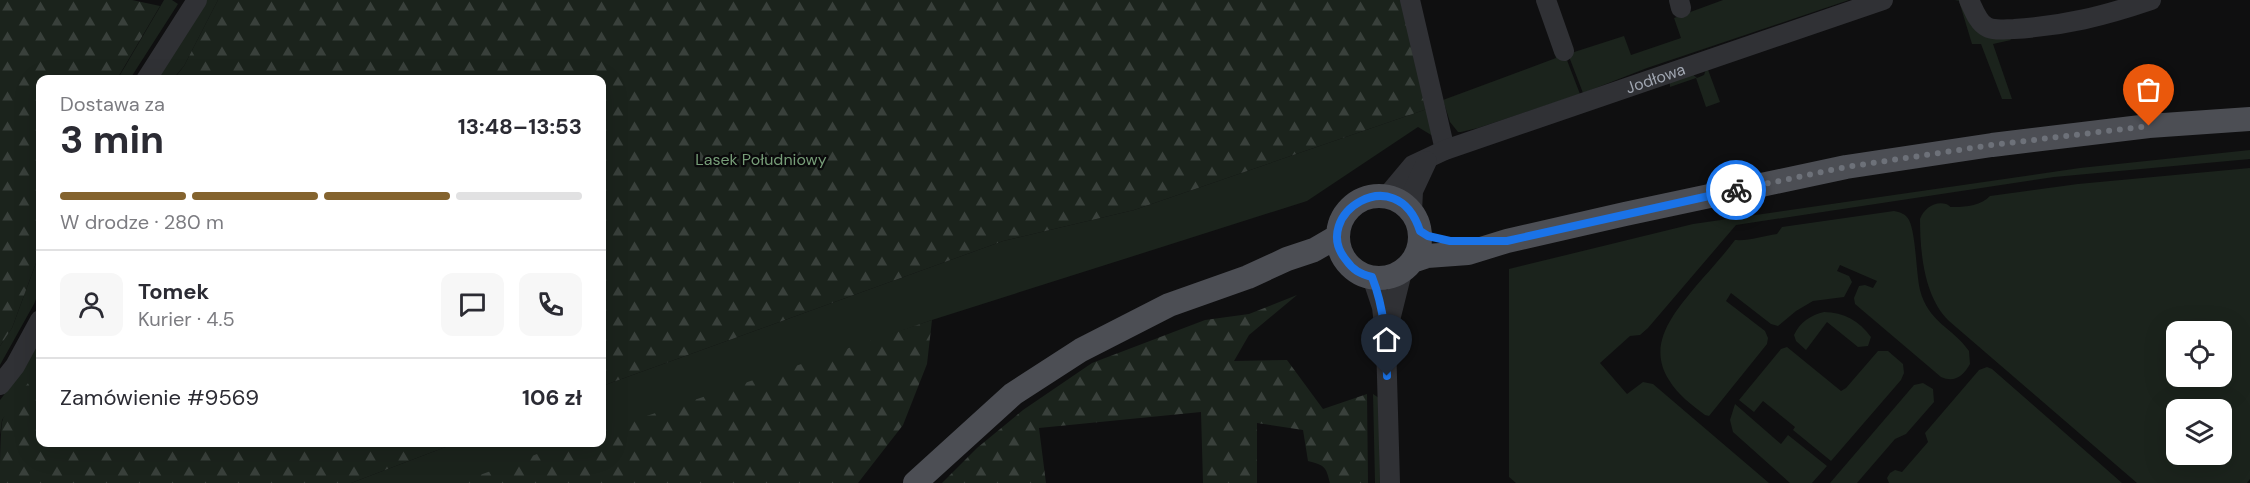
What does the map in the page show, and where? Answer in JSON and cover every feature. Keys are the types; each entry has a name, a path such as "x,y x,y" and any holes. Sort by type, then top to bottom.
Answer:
{"main road":[{"path":"1507,241 1450,241 1428,236 1398,200 1387,196 1372,196 1359,201 1344,216 1341,248 1351,268 1363,275 1389,277 1427,256 1468,253 1507,241 1846,167 1992,145 2149,126 2250,119"},
{"path":"1408,266 1419,253 1416,221"},
{"path":"915,483 1013,394 1081,350 1169,304 1248,277 1287,259 1314,250 1341,248"}],"street":[{"path":"149,75 197,0"},
{"path":"1410,0 1437,154 1413,191 1416,221"},
{"path":"1546,0 1564,51"},
{"name":"Jodłowa","path":"1387,196 1413,165 1437,154 1883,0"},
{"path":"1969,0 1986,27 2002,29 2091,20 2151,0"},
{"path":"1386,342 1391,314 1408,266"},
{"path":"1372,277 1382,307 1386,342 1390,483"},
{"path":"0,385 15,366 36,327"}],"green space":[{"path":"0,0 132,0 160,6 119,75 36,75 36,263 12,328 0,346"},
{"path":"164,0 172,0 178,4 133,75 120,75"},
{"path":"205,0 218,0 184,66 176,75 159,75"},
{"name":"Lasek Południowy","path":"218,0 1402,0 1427,109 1134,210 1003,241 606,385 606,75 177,75 184,66"},
{"path":"1723,0 1849,0 1647,68 1583,93 1568,54 1624,36 1631,55 1681,38 1674,18"},
{"path":"1955,0 1962,0 1974,25 1982,34 2009,37 2011,40 1993,44 2012,99 2002,99 1981,44 1972,44 1959,1"},
{"path":"1553,49 1565,55 1580,94 1461,132 1458,132 1450,122 1443,100 1556,58"},
{"path":"1707,67 1720,102 1706,107 1696,78 1670,87 1670,80 1691,73 1697,78 1704,75"},
{"path":"1427,109 1436,138 1418,127 1307,201 932,320 606,436 606,385 1003,241 1134,210"},
{"path":"2250,150 2250,159 2054,177 1736,225 1648,328 1640,335 1630,336 1600,363 1627,394 1643,382 1653,384 1769,483 1516,483 1509,477 1509,269 1693,224 2080,168"},
{"path":"2250,168 2250,479 2247,483 2137,483 1949,321 1934,300 1925,273 1920,219 1927,209 1937,204 1942,203 1951,207 1969,206 1983,202 1990,196 2078,184"},
{"path":"1894,211 1906,216 1911,226 1920,290 1924,301 1935,317 1969,351 1970,364 1961,375 1954,379 1941,377 1855,304 1854,298 1859,286 1865,285 1873,288 1877,281 1840,265 1837,271 1849,276 1852,282 1844,297 1813,301 1778,326 1771,324 1731,293 1726,301 1765,331 1768,338 1767,344 1709,416 1686,399 1669,380 1660,354 1666,330 1679,307 1735,240 1777,234 1782,227"},
{"path":"36,263 36,299 0,365 0,346 12,328"},
{"path":"1297,295 1249,335 1234,361 1287,360 1323,409 1367,394 1368,483 1330,483 1324,468 1308,461 1303,430 1257,423 1257,483 1203,483 1201,412 1039,428 1046,483 942,483 977,448 1023,410 1092,363 1205,320 1249,314"},
{"path":"1824,312 1838,314 1856,322 1871,337 1868,346 1858,347 1827,322 1806,350 1796,341 1794,335 1806,320"},
{"path":"932,320 927,364 903,425 858,483 458,483 556,447 606,447 606,430"},
{"path":"36,346 36,373 2,420 0,435 0,400 23,370"},
{"path":"1787,347 1841,391 1878,351 1888,351 1903,364 1904,373 1901,380 1831,461 1793,430 1795,427 1763,401 1754,412 1739,400 1781,349"},
{"path":"1987,367 2122,483 1889,483 1887,478 1890,473 1895,470 1902,472 1928,442 1925,433 1979,370"},
{"path":"36,371 36,447 446,447 351,483 0,483 2,422 8,409"},
{"path":"1923,383 1933,389 1934,402 1906,434 1895,439 1857,483 1830,483 1914,385"},
{"path":"1373,394 1379,398 1380,483 1375,483"},
{"path":"1735,404 1781,444 1788,435 1827,466 1812,483 1790,483 1733,432 1730,420"},
{"path":"446,447 576,447 474,483 351,483"}],"way so far":[{"path":"1736,190 1846,167 1992,145 2149,126"}],"route":[{"path":"1387,376 1382,307 1377,290 1372,277 1351,268 1342,256 1339,247 1340,222 1348,210 1359,201 1372,196 1387,196 1398,200 1412,212 1420,231 1437,239 1507,241 1736,190"}]}
